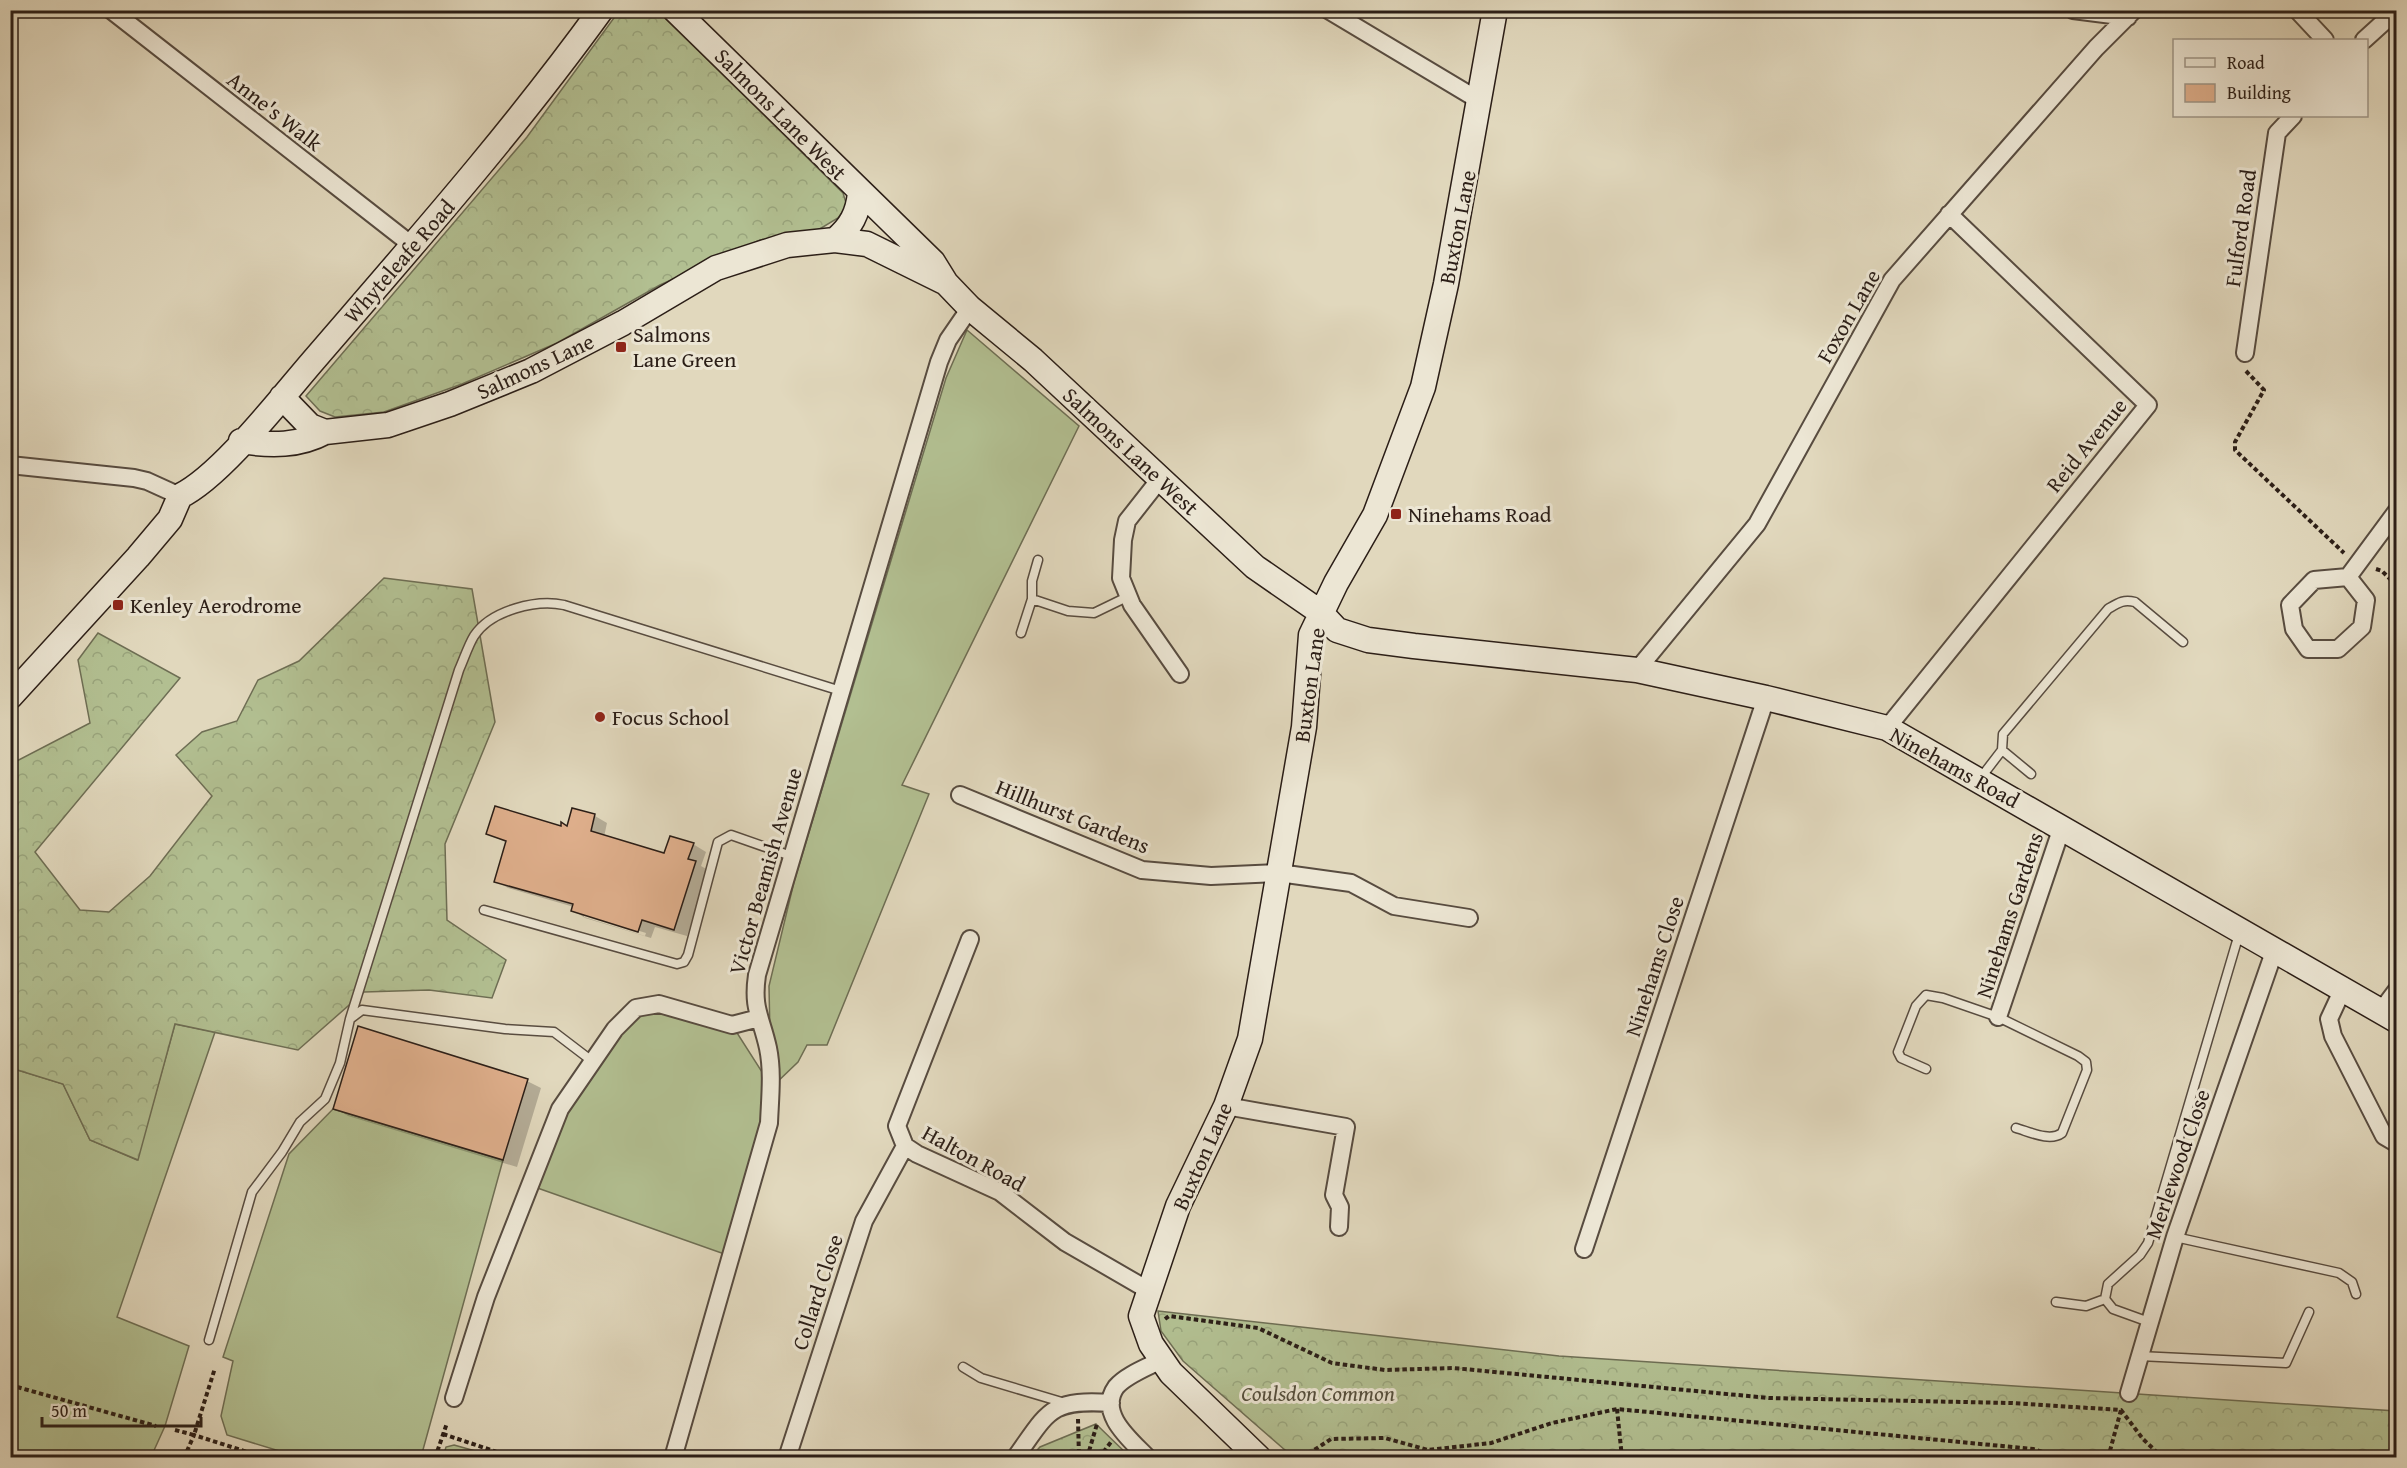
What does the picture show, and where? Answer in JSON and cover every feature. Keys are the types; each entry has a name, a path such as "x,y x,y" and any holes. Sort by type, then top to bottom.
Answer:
{"street":[{"name":"Anne's Walk","path":"111,10 412,246"},
{"name":"Salmons Lane West","path":"675,10 752,82 860,193 933,262 946,283 970,308 1033,360 1255,567 1320,612"},
{"path":"1328,10 1480,101"},
{"name":"Buxton Lane","path":"1144,1328 1141,1316 1148,1290 1178,1206 1226,1106 1250,1039 1304,727 1311,635 1320,612 1375,515 1423,387 1446,284 1495,10"},
{"path":"2073,10 2131,14"},
{"path":"2297,10 2324,39"},
{"name":"Whyteleafe Road","path":"180,496 196,488 282,397 528,109 599,11"},
{"path":"2365,39 2397,11"},
{"name":"Foxon Lane","path":"1637,670 1757,524 1892,280 2096,48 2131,14"},
{"name":"Fulford Road","path":"2246,353 2277,133 2292,117"},
{"name":"Salmons Lane West","path":"835,240 851,224 859,208 860,193"},
{"name":"Reid Avenue","path":"1887,728 2148,405 1949,214"},
{"name":"Salmons Lane West","path":"835,240 867,244 946,283"},
{"name":"Salmons Lane","path":"241,441 262,445 307,442 325,432 388,425 450,404 531,371 623,323 716,268 787,244 835,240"},
{"name":"Victor Beamish Avenue","path":"673,1458 769,1123 771,1088 769,1049 754,1000 757,975 939,362 948,340 970,308"},
{"path":"282,397 310,426 325,432"},
{"path":"10,465 134,478 147,481 180,496 170,519 138,557 10,697"},
{"path":"1160,478 1127,521 1123,540 1121,578 1128,596 1180,674"},
{"path":"2352,571 2366,600 2362,627 2338,649 2307,649 2294,629 2290,605 2314,580 2352,571 2397,512"},
{"name":"Ninehams Road","path":"1320,612 1337,630 1368,640 1637,670 1766,698 1887,728 2389,1016"},
{"name":"Ninehams Close","path":"1584,1249 1766,698"},
{"name":"Hillhurst Gardens","path":"960,795 1142,870 1210,876 1279,873 1351,882 1394,906 1469,918"},
{"name":"Ninehams Gardens","path":"1998,1017 2062,827"},
{"name":"Halton Road","path":"970,939 897,1126 905,1146 917,1154 1000,1192 1065,1242 1148,1290"},
{"name":"Merlewood Close","path":"2129,1393 2175,1238 2274,952"},
{"path":"2342,991 2330,1019 2333,1036 2384,1136 2397,1143"},
{"path":"2389,1016 2397,991"},
{"path":"454,1398 486,1297 529,1185 561,1109 592,1060 636,1008 659,1004 732,1025 759,1018"},
{"path":"1226,1106 1346,1127 1334,1194 1340,1207 1339,1227"},
{"name":"Collard Close","path":"787,1458 864,1221 905,1146"},
{"path":"1144,1328 1161,1360 1182,1385 1259,1458"},
{"path":"1148,1458 1121,1430 1113,1416 1111,1403 1116,1387 1161,1360"},
{"path":"1015,1458 1047,1415 1073,1402 1111,1403"}],"lane":[{"path":"1021,633 1032,599 1032,581 1038,561"},
{"path":"1032,599 1068,611 1094,614 1128,596"},
{"path":"1979,780 2002,750 2003,734 2108,609 2125,600 2135,602 2182,642"},
{"path":"208,1341 252,1192 282,1152 300,1122 325,1099 340,1063 350,1018 459,670 475,634 495,618 518,609 549,602 556,603 841,691"},
{"path":"2002,750 2031,774"},
{"path":"484,910 677,964 684,962 688,955 718,842 731,835 791,856"},
{"path":"2149,1322 2113,1310 2105,1299 2108,1284 2139,1255 2148,1243 2239,931"},
{"path":"1926,1069 1900,1058 1898,1052 1916,1006 1926,995 1943,998 1998,1017 2086,1062 2087,1070 2062,1133 2049,1137 2016,1128"},
{"path":"350,1018 362,1010 504,1029 554,1032 592,1060"},
{"path":"2175,1238 2339,1273 2352,1282 2356,1294"},
{"path":"2056,1302 2086,1306 2105,1299"},
{"path":"2139,1356 2286,1363 2309,1312"},
{"path":"963,1367 989,1380 1073,1402"}],"path":[{"path":"2246,353 2241,367 2264,390 2235,442 2235,450 2352,571 2382,571 2397,585"},
{"path":"1144,1328 1169,1316 1257,1328 1332,1363 1385,1370 1453,1368 1769,1398 2011,1403 2121,1410 2143,1439 2163,1458"},
{"path":"10,1368 11,1386 156,1426"},
{"path":"184,1458 194,1435 215,1368"},
{"path":"2108,1458 2121,1410 2129,1393"},
{"path":"1073,1402 1078,1418 1079,1458"},
{"path":"1617,1409 1622,1458"},
{"path":"1302,1458 1331,1438 1385,1438 1428,1450 1491,1443 1552,1423 1617,1409 2033,1449 2064,1458"},
{"path":"435,1458 447,1423"},
{"path":"175,1430 266,1458"},
{"path":"443,1434 512,1457"}],"green space":[{"path":"619,11 658,11 843,193 847,206 838,218 818,230 760,240 660,285 557,343 462,384 384,412 335,417 320,411 306,396 527,137"},
{"path":"967,330 1079,426 902,785 929,794 827,1045 807,1045 798,1062 771,1088 730,1256 529,1185 560,1109 636,1008 732,1025 771,1086 769,986 794,882 946,378"},
{"path":"384,578 472,589 495,722 445,844 447,920 506,960 492,998 429,990 364,992 298,1050 175,1024 138,1160 90,1140 63,1084 11,1068 11,764 90,723 78,660 98,633 180,678 35,852 80,910 109,912 150,876 212,796 176,755 202,732 237,721 258,680 299,661"},
{"path":"175,1024 215,1032 117,1317 189,1346 165,1426 151,1457 11,1457 14,1359 11,1355 11,1068 63,1084 90,1140 137,1160"},
{"path":"333,1109 503,1160 421,1457 299,1457 227,1435 221,1416 233,1361 223,1357 289,1154"},
{"name":"Coulsdon Common","path":"1158,1311 1559,1356 2396,1411 2396,1457 1293,1457 1183,1361 1161,1331"},
{"path":"1096,1424 1130,1457 1031,1457 1040,1447"},
{"path":"454,1445 497,1457 443,1457 446,1447"}],"building":[{"path":"495,806 561,826 561,822 567,826 572,808 595,814 591,831 664,853 670,836 694,843 688,859 696,861 674,930 642,920 638,932 571,911 573,904 494,882 506,841 486,834"},
{"path":"358,1026 528,1079 503,1160 333,1109"}],"place":[{"name":"Salmons Lane Green","path":"621,347"},
{"name":"Ninehams Road","path":"1396,514"},
{"name":"Kenley Aerodrome","path":"118,605"},
{"name":"Focus School","path":"600,717"}]}
